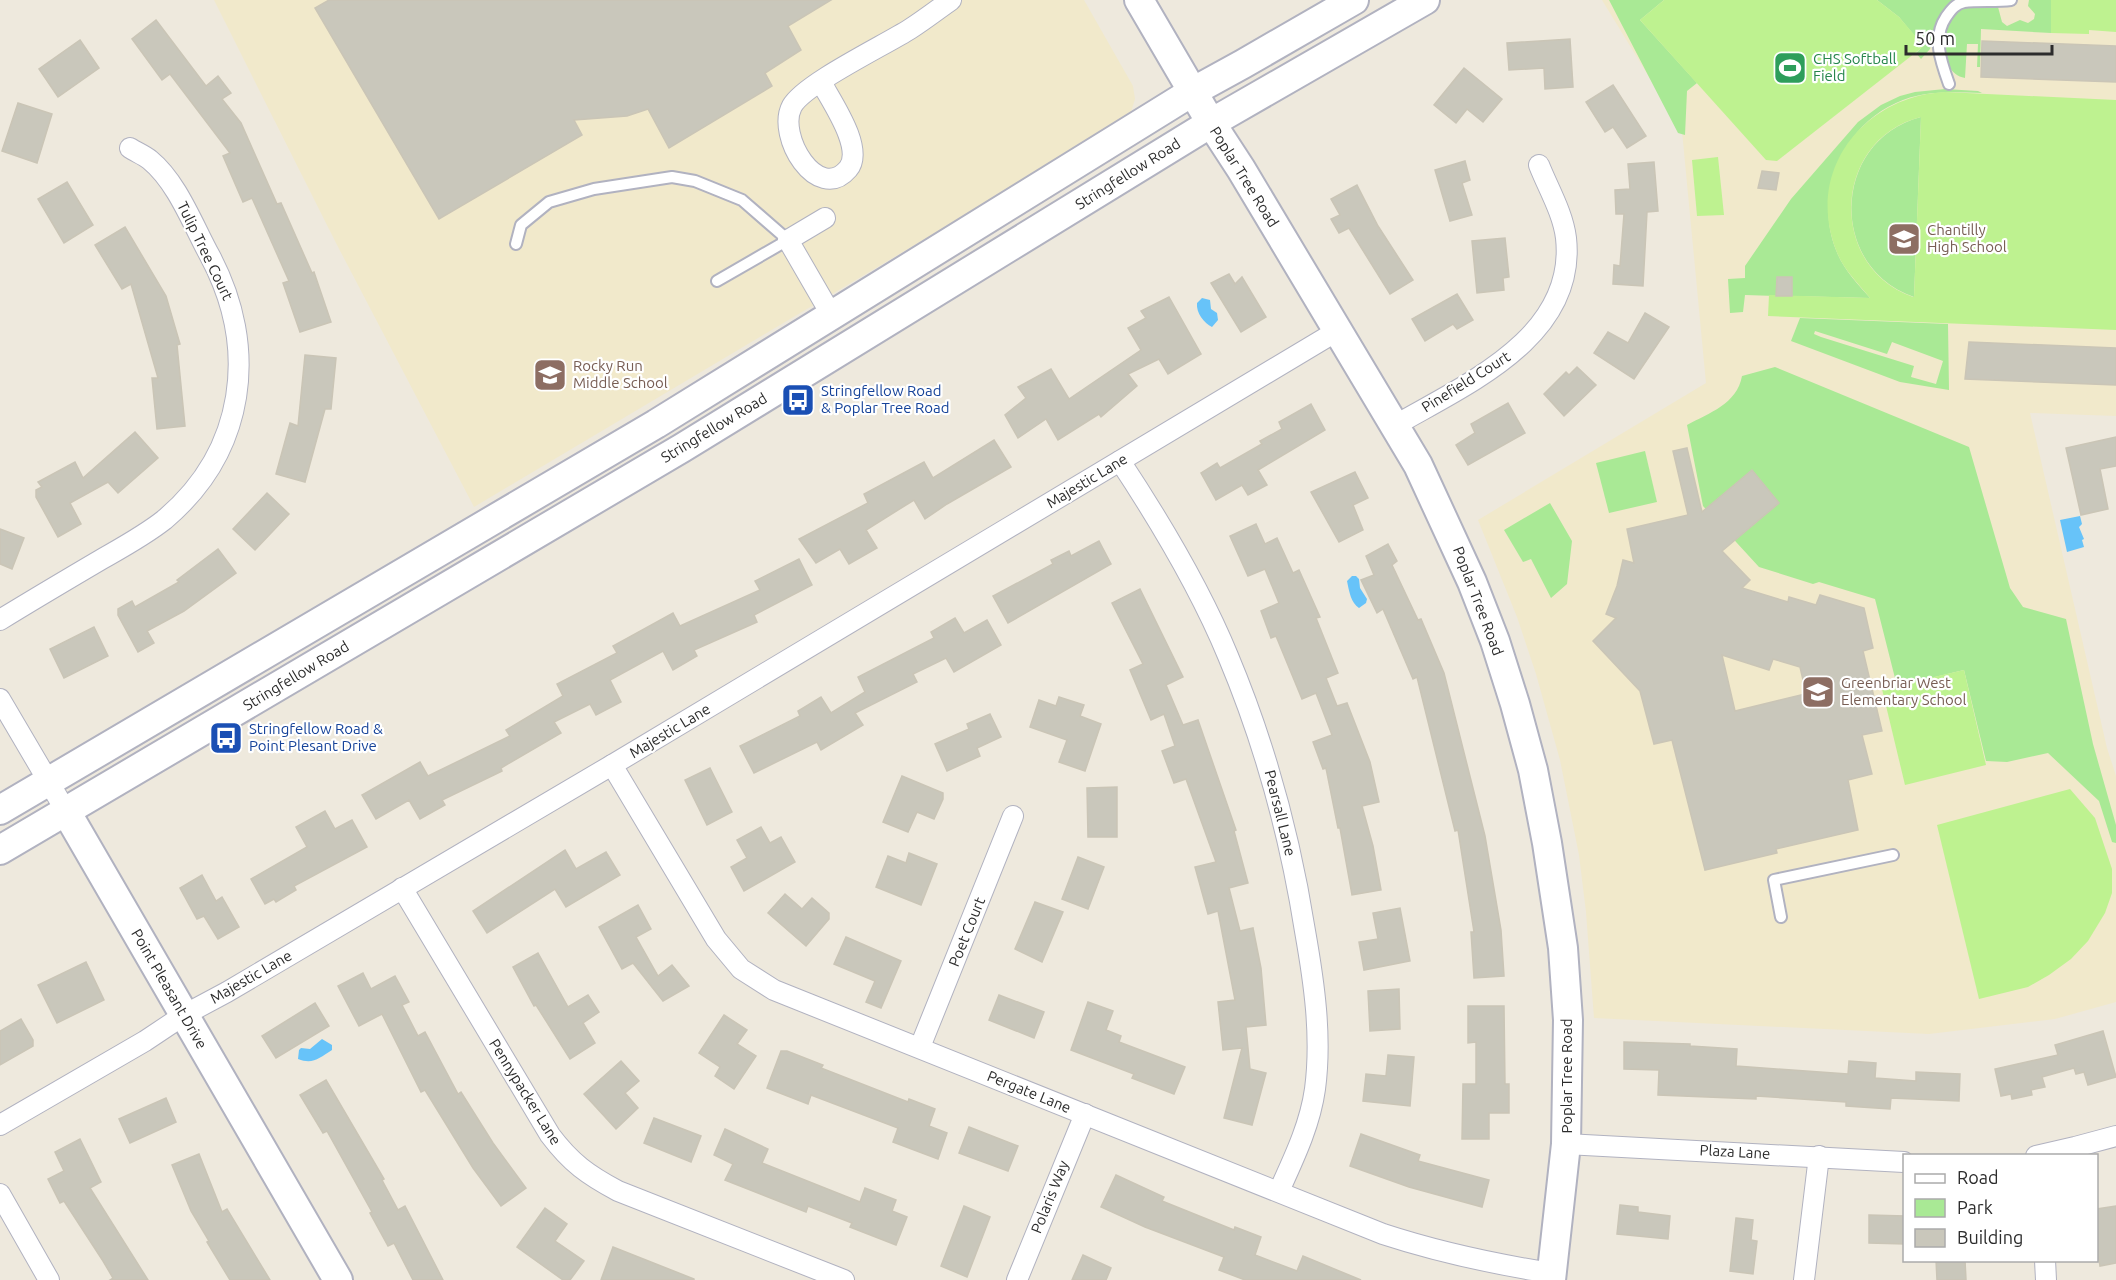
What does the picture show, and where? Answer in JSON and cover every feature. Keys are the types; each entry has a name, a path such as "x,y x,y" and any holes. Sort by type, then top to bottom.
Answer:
{"main road":[{"name":"Poplar Tree Road","path":"1139,0 1210,123 1241,169 1418,465 1472,582 1503,666 1533,770 1563,948 1568,1020 1566,1144 1551,1277"},
{"name":"Stringfellow Road","path":"0,850 67,813 682,448 841,330 1192,92 1354,0"},
{"name":"Stringfellow Road","path":"0,810 646,430 841,330 1425,0"},
{"name":"Point Pleasant Drive","path":"67,813 338,1280"}],"street":[{"path":"821,82 848,133 854,158 849,168 842,174 830,178 821,178 810,171 793,146 788,130 791,107 802,94 930,6 951,0"},
{"name":"Tulip Tree Court","path":"0,620 163,521 203,478 217,454 232,416 237,392 239,358 236,324 226,291 169,180 149,159 130,148"},
{"name":"Pinefield Court","path":"1394,426 1510,356 1534,333 1546,316 1563,278 1566,238 1561,219 1539,165"},
{"path":"825,218 788,240 841,330"},
{"name":"Majestic Lane","path":"0,1125 612,765 1337,331"},
{"name":"Pearsall Lane","path":"1120,461 1186,569 1228,654 1262,746 1291,854 1312,970 1318,1060 1315,1090 1308,1120 1280,1191"},
{"name":"Point Pleasant Drive","path":"0,699 67,813"},
{"name":"Pergate Lane","path":"612,765 716,939 741,969 774,990 1383,1234 1422,1247 1551,1277"},
{"name":"Poet Court","path":"920,1047 1013,816"},
{"name":"Pennypacker Lane","path":"402,888 550,1135 574,1163 592,1178 618,1191 844,1280"},
{"name":"Polaris Way","path":"1017,1280 1085,1114"},
{"path":"2042,1154 2075,1148 2116,1136"},
{"name":"Plaza Lane","path":"1566,1144 1903,1162"},
{"path":"1804,1280 1819,1156"},
{"path":"0,1194 49,1280"},
{"path":"2045,1262 2046,1280"}],"lane":[{"path":"1949,84 1940,59 1938,36 1943,21 1953,7 1963,3 2011,0"},
{"path":"516,244 521,225 549,202 594,189 672,177 695,181 742,200 788,240 717,281"},
{"path":"1781,917 1774,880 1893,855"}],"shaded area":[{"name":"Rocky Run Middle School","path":"214,0 1084,0 1133,86 1135,99 1131,112 1123,121 474,507 336,243"},
{"name":"Greenbriar West Elementary School","path":"1602,0 2116,0 2116,416 2030,413 2107,748 2116,776 2116,1002 2055,1019 1929,1034 1594,1018 1579,855 1560,760 1517,617 1478,520 1706,383 1682,131"}],"green space":[{"path":"1609,0 1664,0 1640,20 1697,83 1687,91 1685,135 1678,133"},
{"name":"CHS Softball Field","path":"1664,0 1877,0 1899,17 1924,46 1777,161 1766,160 1640,20"},
{"path":"1877,0 1954,0 1937,25 1930,49 1921,59 1916,53 1923,46 1899,17"},
{"path":"2029,0 2051,0 2051,33 1981,29 1980,67 1977,67 1978,44 1967,44 1965,78 1956,75 1945,59 1943,48 1945,27 1950,18 1956,12 1971,7 1998,7 2002,22 2007,26 2020,20 2028,23 2034,19 2035,14 2028,6"},
{"path":"2051,0 2116,0 2116,32 2089,30 2089,34 2051,33"},
{"path":"1945,89 1982,93 1927,94 1896,103 1877,114 1861,128 1847,146 1838,165 1831,186 1828,207 1830,229 1842,263 1870,298 1792,296 1792,277 1777,277 1776,296 1745,295 1743,312 1730,313 1728,279 1745,278 1745,266 1791,199 1858,122 1881,105 1900,96"},
{"path":"1945,92 2116,100 2116,330 1768,316 1769,295 1870,298 1846,269 1836,250 1828,220 1829,192 1836,166 1848,142 1867,123 1889,107 1916,97","holes":["1921,117 1914,297 1885,282 1865,259 1854,233 1851,204 1857,176 1870,150 1892,130"]},
{"path":"1921,117 1914,297 1886,282 1866,259 1855,233 1852,204 1857,176 1870,151 1892,130"},
{"path":"1718,157 1724,215 1697,216 1692,160"},
{"path":"1800,318 1948,324 1949,390 1900,382 1791,341","holes":["1815,331 1887,354 1892,342 1943,361 1936,384 1911,377 1914,366 1814,334"]},
{"path":"1775,367 1969,447 2010,588 2023,607 2066,619 2093,744 2116,825 2116,843 2112,842 2099,801 2048,753 2007,762 1986,761 1964,670 1897,686 1875,599 1819,582 1813,584 1759,567 1703,506 1687,425 1713,412 1728,401 1739,386 1742,376"},
{"path":"1645,451 1657,502 1609,513 1596,463"},
{"path":"1550,503 1572,541 1567,584 1551,598 1531,559 1523,562 1504,530"},
{"path":"1964,670 1986,765 1905,785 1882,689"},
{"path":"2070,789 2095,818 2112,869 2112,893 2105,913 2088,941 2071,959 2049,975 2028,987 1979,999 1937,825"}],"water":[{"path":"1202,298 1210,300 1211,309 1217,313 1218,320 1212,327 1199,314 1197,303"},
{"path":"2080,516 2082,524 2079,527 2084,539 2082,540 2084,547 2067,552 2060,520"},
{"path":"1352,576 1359,579 1360,588 1367,599 1366,603 1359,608 1352,600 1347,581"},
{"path":"322,1039 332,1045 332,1050 312,1061 298,1059 301,1048 310,1049"}],"building":[{"path":"329,0 831,0 788,26 801,50 765,73 772,86 669,148 648,109 627,116 574,120 582,135 439,219 315,8"},
{"path":"156,20 206,86 218,76 231,93 222,99 241,123 277,204 281,203 312,273 314,272 331,322 300,332 283,283 289,281 252,198 243,202 223,156 230,153 170,74 162,80 132,39"},
{"path":"1570,39 1573,87 1545,89 1544,68 1509,70 1507,43"},
{"path":"80,40 99,68 58,97 39,69"},
{"path":"1982,41 2116,46 2116,82 1981,77"},
{"path":"1464,68 1502,99 1483,122 1467,109 1456,123 1434,105"},
{"path":"1613,85 1646,136 1627,148 1613,127 1605,132 1586,102"},
{"path":"18,103 52,114 37,163 2,151"},
{"path":"1465,161 1470,180 1462,183 1472,215 1450,221 1435,170"},
{"path":"1654,162 1658,211 1647,212 1643,286 1613,284 1614,265 1620,266 1624,214 1616,214 1615,190 1630,189 1628,164"},
{"path":"1762,171 1779,173 1776,190 1758,188"},
{"path":"67,182 93,225 64,243 38,199"},
{"path":"1357,185 1378,226 1413,280 1390,294 1349,228 1339,233 1331,219 1340,215 1331,199"},
{"path":"125,227 166,296 180,344 177,345 185,426 157,429 152,378 158,378 131,284 122,289 95,245"},
{"path":"1505,238 1509,277 1503,278 1504,290 1477,293 1472,241"},
{"path":"1229,274 1235,284 1242,277 1266,317 1241,332 1211,283"},
{"path":"1777,277 1792,277 1792,296 1776,296"},
{"path":"1457,294 1473,320 1457,329 1453,324 1425,341 1412,319"},
{"path":"1169,297 1201,354 1168,374 1159,359 1128,374 1137,386 1101,417 1099,414 1058,440 1046,419 1018,438 1005,415 1026,398 1018,387 1051,369 1069,399 1141,350 1128,328 1146,318 1141,311"},
{"path":"1645,313 1669,327 1634,379 1594,353 1608,332 1628,343"},
{"path":"1969,342 2116,348 2116,385 1965,379"},
{"path":"305,355 336,358 331,409 325,409 305,482 276,474 290,423 298,426"},
{"path":"1577,367 1596,385 1564,416 1544,394 1566,372 1569,375"},
{"path":"1508,403 1525,433 1468,465 1456,445 1475,433 1471,424"},
{"path":"1311,404 1325,430 1258,470 1267,485 1248,495 1242,485 1216,500 1201,473 1217,463 1220,468 1262,444 1260,441 1282,429 1279,422"},
{"path":"135,432 158,458 118,493 108,482 70,503 81,524 58,537 36,497 36,490 42,487 38,482 75,462 83,478"},
{"path":"2116,437 2116,466 2100,469 2108,509 2081,515 2066,448"},
{"path":"994,440 1011,467 925,519 914,500 866,530 877,548 849,564 840,549 816,563 799,539 868,503 864,494 924,462 933,478"},
{"path":"1687,448 1702,512 1752,470 1779,503 1722,551 1750,580 1742,588 1788,602 1789,597 1816,605 1820,595 1864,608 1873,648 1863,651 1882,731 1862,735 1872,774 1848,780 1858,830 1776,849 1777,853 1705,870 1672,740 1654,744 1640,691 1593,641 1616,618 1606,614 1617,586 1623,560 1634,563 1627,529 1688,515 1673,451","holes":["1722,655 1769,670 1773,659 1800,667 1803,680 1830,688 1735,711"]},
{"path":"1355,472 1368,498 1353,505 1363,530 1339,542 1311,492"},
{"path":"267,493 289,514 255,550 233,529"},
{"path":"1256,524 1265,544 1277,538 1293,573 1299,570 1320,617 1316,618 1338,673 1326,678 1337,706 1347,703 1370,762 1379,802 1362,806 1373,846 1381,890 1352,895 1326,768 1323,769 1313,742 1332,735 1316,693 1302,699 1276,636 1271,638 1261,611 1279,603 1265,569 1248,576 1230,536"},
{"path":"0,529 24,538 12,569 0,564"},
{"path":"1099,541 1111,564 1008,623 993,596 1053,564 1051,560 1069,551 1071,556"},
{"path":"1388,544 1397,561 1392,565 1418,620 1421,619 1444,673 1485,836 1501,930 1504,976 1474,978 1471,932 1474,932 1458,830 1455,831 1417,677 1413,679 1383,609 1377,613 1361,580 1374,575 1366,556"},
{"path":"218,549 236,573 184,611 147,631 154,643 138,652 118,615 118,609 132,601 135,607 179,582 177,580"},
{"path":"799,559 812,585 754,615 757,622 694,650 697,656 673,670 663,651 610,680 621,702 596,715 590,704 554,722 561,733 501,768 502,771 442,800 445,805 420,819 409,800 376,819 362,795 420,762 428,776 510,736 506,730 563,696 557,684 617,653 613,646 673,613 680,626 760,590 755,581"},
{"path":"1140,589 1183,677 1166,685 1183,725 1198,720 1236,830 1234,831 1248,883 1229,888 1240,931 1253,928 1261,968 1266,1025 1246,1027 1250,1069 1266,1073 1252,1125 1224,1118 1242,1048 1223,1050 1218,1002 1235,1000 1218,911 1208,914 1195,867 1216,862 1186,779 1174,783 1162,751 1175,746 1164,714 1151,720 1130,670 1143,664 1112,603"},
{"path":"955,618 964,633 987,620 1001,645 954,672 946,658 913,674 917,682 855,713 863,725 821,750 817,742 754,773 740,746 800,716 798,711 821,697 831,713 865,692 858,677 934,638 931,632"},
{"path":"94,627 108,656 64,678 50,649"},
{"path":"1059,697 1084,705 1080,716 1101,724 1085,771 1059,762 1067,740 1030,727 1039,700 1056,706"},
{"path":"990,714 1001,737 977,748 980,756 947,771 935,744 969,729 967,724"},
{"path":"710,768 732,812 707,825 685,780"},
{"path":"902,776 943,793 943,799 934,819 917,812 908,832 883,822"},
{"path":"1117,787 1117,837 1088,837 1087,788"},
{"path":"325,811 335,829 352,820 367,847 294,886 296,890 276,902 274,899 265,904 251,879 307,847 296,827"},
{"path":"761,827 770,843 781,837 795,862 744,891 731,867 747,858 737,840"},
{"path":"565,850 576,869 606,852 620,875 566,907 555,889 487,933 473,911"},
{"path":"909,853 937,864 921,905 876,887 888,856 906,863"},
{"path":"1078,857 1104,867 1088,909 1062,899"},
{"path":"202,875 216,901 222,897 239,927 218,939 204,916 197,919 180,888"},
{"path":"785,894 802,909 812,898 829,913 829,919 806,946 768,913"},
{"path":"1035,902 1063,912 1042,962 1015,949"},
{"path":"638,905 651,929 636,937 658,976 672,965 689,986 663,1001 633,963 622,969 599,927"},
{"path":"1400,908 1410,961 1364,970 1359,942 1378,939 1373,913"},
{"path":"846,937 901,961 881,1008 866,1002 875,981 834,964"},
{"path":"538,953 568,1007 588,995 599,1012 583,1023 595,1043 570,1059 536,1005 534,1006 513,967"},
{"path":"86,962 104,1000 57,1023 38,985"},
{"path":"363,973 371,989 395,976 409,1002 402,1005 418,1036 425,1032 458,1094 461,1092 493,1143 526,1188 501,1206 473,1168 425,1090 421,1092 382,1014 359,1026 338,986"},
{"path":"1399,989 1400,1029 1370,1031 1368,991"},
{"path":"999,995 1044,1012 1034,1038 989,1020"},
{"path":"1088,1002 1113,1011 1106,1030 1121,1036 1119,1042 1185,1067 1174,1094 1132,1078 1134,1074 1071,1050"},
{"path":"315,1003 329,1026 276,1058 262,1036"},
{"path":"1468,1006 1504,1006 1505,1084 1509,1084 1509,1113 1489,1113 1489,1139 1462,1139 1463,1084 1476,1084 1476,1042 1468,1043"},
{"path":"724,1015 747,1030 737,1044 756,1056 734,1089 715,1076 720,1067 699,1053"},
{"path":"21,1019 33,1040 33,1046 0,1065 0,1031"},
{"path":"2103,1031 2116,1077 2088,1085 2084,1072 2076,1074 2074,1068 2042,1077 2045,1087 2031,1090 2032,1095 2012,1099 2011,1094 2001,1096 1995,1069 2058,1055 2055,1045"},
{"path":"1624,1042 1690,1044 1690,1046 1737,1049 1736,1066 1848,1074 1849,1061 1876,1063 1875,1078 1916,1081 1916,1072 1960,1074 1959,1101 1891,1098 1890,1109 1846,1106 1846,1102 1756,1096 1756,1099 1658,1095 1659,1070 1624,1069"},
{"path":"781,1051 787,1051 823,1065 821,1068 908,1102 909,1099 935,1109 929,1126 947,1133 938,1159 893,1142 898,1128 811,1095 808,1104 767,1088"},
{"path":"1388,1055 1414,1057 1410,1106 1363,1101 1366,1074 1386,1076"},
{"path":"621,1061 639,1081 625,1093 638,1108 616,1129 584,1094"},
{"path":"326,1080 384,1179 382,1180 398,1210 405,1206 443,1280 413,1280 394,1243 388,1246 327,1131 323,1133 300,1095"},
{"path":"166,1098 176,1122 130,1143 119,1119"},
{"path":"654,1118 701,1136 691,1162 644,1143"},
{"path":"969,1127 1018,1146 1008,1171 959,1153"},
{"path":"725,1129 768,1149 762,1163 860,1202 865,1188 896,1200 892,1211 907,1217 896,1245 850,1227 852,1223 808,1206 806,1212 725,1180 733,1164 714,1155"},
{"path":"1361,1134 1420,1155 1418,1161 1489,1180 1482,1207 1409,1187 1350,1166"},
{"path":"80,1139 101,1182 90,1188 148,1280 110,1280 113,1278 103,1261 64,1201 60,1203 48,1179 64,1171 55,1152"},
{"path":"199,1154 222,1212 227,1209 270,1280 230,1280 207,1242 209,1241 191,1211 172,1165"},
{"path":"1116,1175 1164,1197 1162,1201 1234,1230 1235,1227 1261,1237 1255,1255 1297,1271 1303,1256 1361,1280 1245,1280 1219,1270 1224,1257 1145,1227 1101,1207"},
{"path":"1620,1205 1638,1207 1638,1212 1670,1216 1668,1239 1617,1234"},
{"path":"964,1206 990,1217 967,1277 941,1266"},
{"path":"2116,1206 2116,1263 2100,1266 2098,1253 2098,1209"},
{"path":"545,1208 567,1224 555,1241 584,1261 570,1280 563,1280 517,1247"},
{"path":"1869,1215 1903,1216 1903,1244 1869,1243"},
{"path":"1736,1218 1753,1220 1751,1240 1757,1241 1753,1274 1730,1271"},
{"path":"613,1247 694,1279 694,1280 601,1280"},
{"path":"1083,1255 1111,1268 1106,1280 1072,1280"},
{"path":"1936,1262 1965,1262 1966,1280 1937,1280"}],"place":[{"name":"CHS Softball Field","path":"1790,68"},
{"name":"Chantilly High School","path":"1904,239"},
{"name":"Rocky Run Middle School","path":"550,375"},
{"name":"Stringfellow Road & Poplar Tree Road","path":"798,400"},
{"name":"Greenbriar West Elementary School","path":"1818,692"},
{"name":"Stringfellow Road & Point Plesant Drive","path":"226,738"}]}
